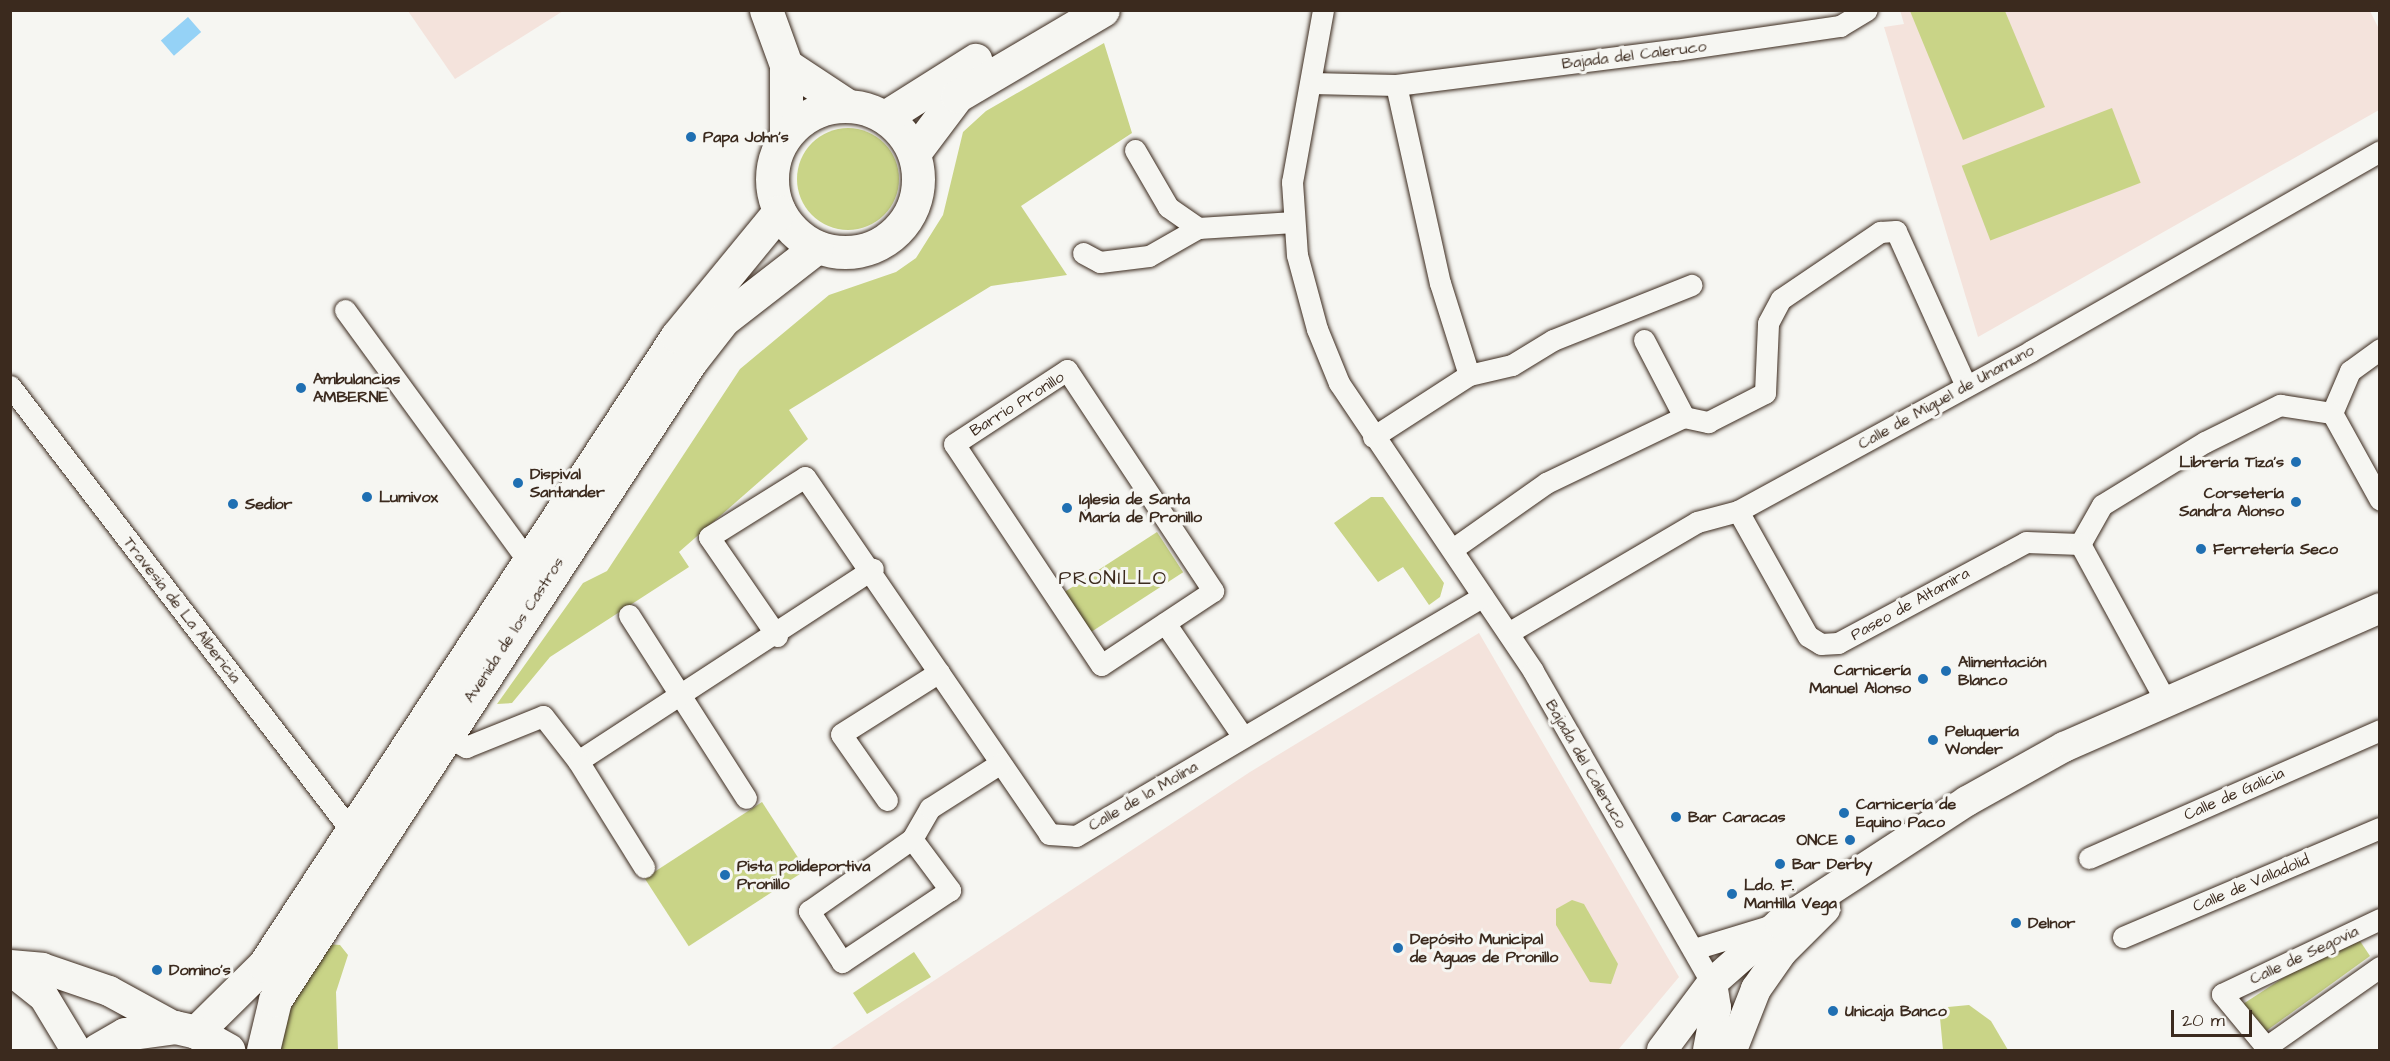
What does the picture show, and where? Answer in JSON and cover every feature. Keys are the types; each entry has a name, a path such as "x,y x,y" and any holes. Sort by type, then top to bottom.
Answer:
{"main road":[{"path":"766,10 786,65 786,135 772,173 779,212 795,233 817,247 859,252 897,233 918,196 914,153 885,117 848,106 786,65"},
{"path":"885,117 1058,10"},
{"path":"914,153 957,96 1103,10"},
{"path":"786,135 825,108 848,106"},
{"name":"Avenida de los Castros","path":"185,1029 264,965 530,564 677,336 779,212"},
{"name":"Avenida de los Castros","path":"264,1050 275,1000 691,361 723,320 817,247"},
{"path":"1662,1050 1712,983 1780,923 2033,762 2379,608"},
{"path":"1732,1050 1756,988 1782,952 1859,874"},
{"path":"10,965 42,968 109,991 228,1050"},
{"path":"10,970 44,997 76,1050"},
{"path":"1708,1050 1716,1008 1712,983"},
{"path":"97,1050 125,1034 185,1029"}],"street":[{"name":"Bajada del Caleruco","path":"1323,10 1292,183 1294,222 1317,329 1339,383 1372,437 1454,548 1508,633 1712,983"},
{"name":"Bajada del Caleruco","path":"1311,83 1396,85 1840,26 1867,10"},
{"path":"1396,85 1440,283 1469,375"},
{"path":"1135,150 1168,207 1198,228"},
{"name":"Calle de Miguel de Unamuno","path":"1508,633 1697,522 1738,511 1966,386 2379,151"},
{"path":"1083,253 1100,262 1149,256 1198,228 1294,222"},
{"path":"1454,548 1546,483 1684,417 1708,422 1765,393 1768,323 1781,299 1880,232 1896,231 1966,386"},
{"path":"1372,437 1469,375 1512,365 1552,340 1691,285"},
{"name":"Avenida de los Castros","path":"345,310 530,564"},
{"path":"1644,340 1684,417"},
{"path":"2332,413 2350,371 2379,349"},
{"name":"Barrio Pronillo","path":"1067,370 1213,591 1165,623 1101,666 954,444 1067,370"},
{"name":"Travesía de La Albericia","path":"10,386 353,833"},
{"path":"2166,702 2080,544 2102,505 2205,442 2280,405 2332,413"},
{"path":"2332,413 2379,500"},
{"name":"Calle de la Molina","path":"777,636 709,537 805,477 873,569 999,764 1049,834 1076,836 1483,596"},
{"name":"Paseo de Altamira","path":"1738,511 1809,636 1821,644 1838,643 2026,542 2080,544"},
{"path":"578,761 777,636 873,569"},
{"path":"629,615 746,798"},
{"path":"1165,623 1243,737"},
{"path":"887,800 841,734 939,672"},
{"path":"446,736 466,747 543,716 578,761 644,867"},
{"name":"Calle de Galicia","path":"2089,858 2379,730"},
{"path":"912,839 950,890 842,962 809,911 912,839 930,808 999,764"},
{"name":"Calle de Valladolid","path":"2123,937 2379,828"},
{"name":"Calle de Segovia","path":"2379,920 2222,994 2266,1047 2379,967"},
{"path":"1694,949 1780,923"}],"shaded area":[{"path":"1900,10 2370,11 2379,29 2379,110 1978,337 1884,27 1904,24"},
{"path":"408,11 563,11 455,79"},
{"path":"1479,633 1679,977 1618,1050 829,1050 1250,772"}],"green space":[{"path":"1910,11 2005,11 2045,107 1963,140"},
{"path":"1104,43 1132,133 1021,206 1067,275 991,286 789,410 808,439 679,552 689,567 550,657 512,703 497,704 583,583 607,571 740,369 829,295 896,272 916,258 943,215 963,132 986,111"},
{"path":"2112,108 2141,183 1990,240 1962,166"},
{"path":"848,128 868,131 877,136 891,150 896,159 899,179 896,199 891,208 877,222 868,227 848,230 828,227 819,222 805,208 800,199 797,179 800,159 805,150 819,136 828,131"},
{"path":"1371,497 1383,497 1444,583 1440,597 1429,605 1403,567 1378,582 1334,523"},
{"path":"1157,532 1183,572 1088,634 1062,594"},
{"name":"Pista polideportiva Pronillo","path":"762,802 806,870 689,946 645,878"},
{"path":"1572,900 1584,904 1618,964 1611,984 1590,982 1556,925 1556,909"},
{"path":"2360,941 2370,956 2262,1034 2243,1004 2297,969"},
{"path":"327,944 340,945 348,955 336,992 338,1050 281,1050 286,1010"},
{"path":"914,952 931,977 867,1014 853,993"},
{"path":"1969,1005 1991,1021 2008,1050 1943,1050 1940,1018 1948,1007"}],"water":[{"path":"188,17 201,32 174,56 161,41"}],"place":[{"name":"Papa John's","path":"691,137"},
{"name":"Ambulancias AMBERNE","path":"301,388"},
{"name":"Librería Tiza's","path":"2296,462"},
{"name":"Dispival Santander","path":"518,483"},
{"name":"Lumivox","path":"367,497"},
{"name":"Corsetería Sandra Alonso","path":"2296,502"},
{"name":"Sedior","path":"233,504"},
{"name":"Iglesia de Santa María de Pronillo","path":"1067,508"},
{"name":"Ferretería Seco","path":"2201,549"},
{"name":"Alimentación Blanco","path":"1946,671"},
{"name":"Carnicería Manuel Alonso","path":"1923,679"},
{"name":"Peluquería Wonder","path":"1933,740"},
{"name":"Carnicería de Equino Paco","path":"1844,813"},
{"name":"Bar Caracas","path":"1676,817"},
{"name":"ONCE","path":"1850,840"},
{"name":"Bar Derby","path":"1780,864"},
{"name":"Pista polideportiva Pronillo","path":"725,875"},
{"name":"Ldo. F. Mantilla Vega","path":"1732,894"},
{"name":"Delnor","path":"2016,923"},
{"name":"Depósito Municipal de Aguas de Pronillo","path":"1398,948"},
{"name":"Domino's","path":"157,970"},
{"name":"Unicaja Banco","path":"1833,1011"}],"district":[{"name":"PRONILLO","path":"1113,578"}]}
